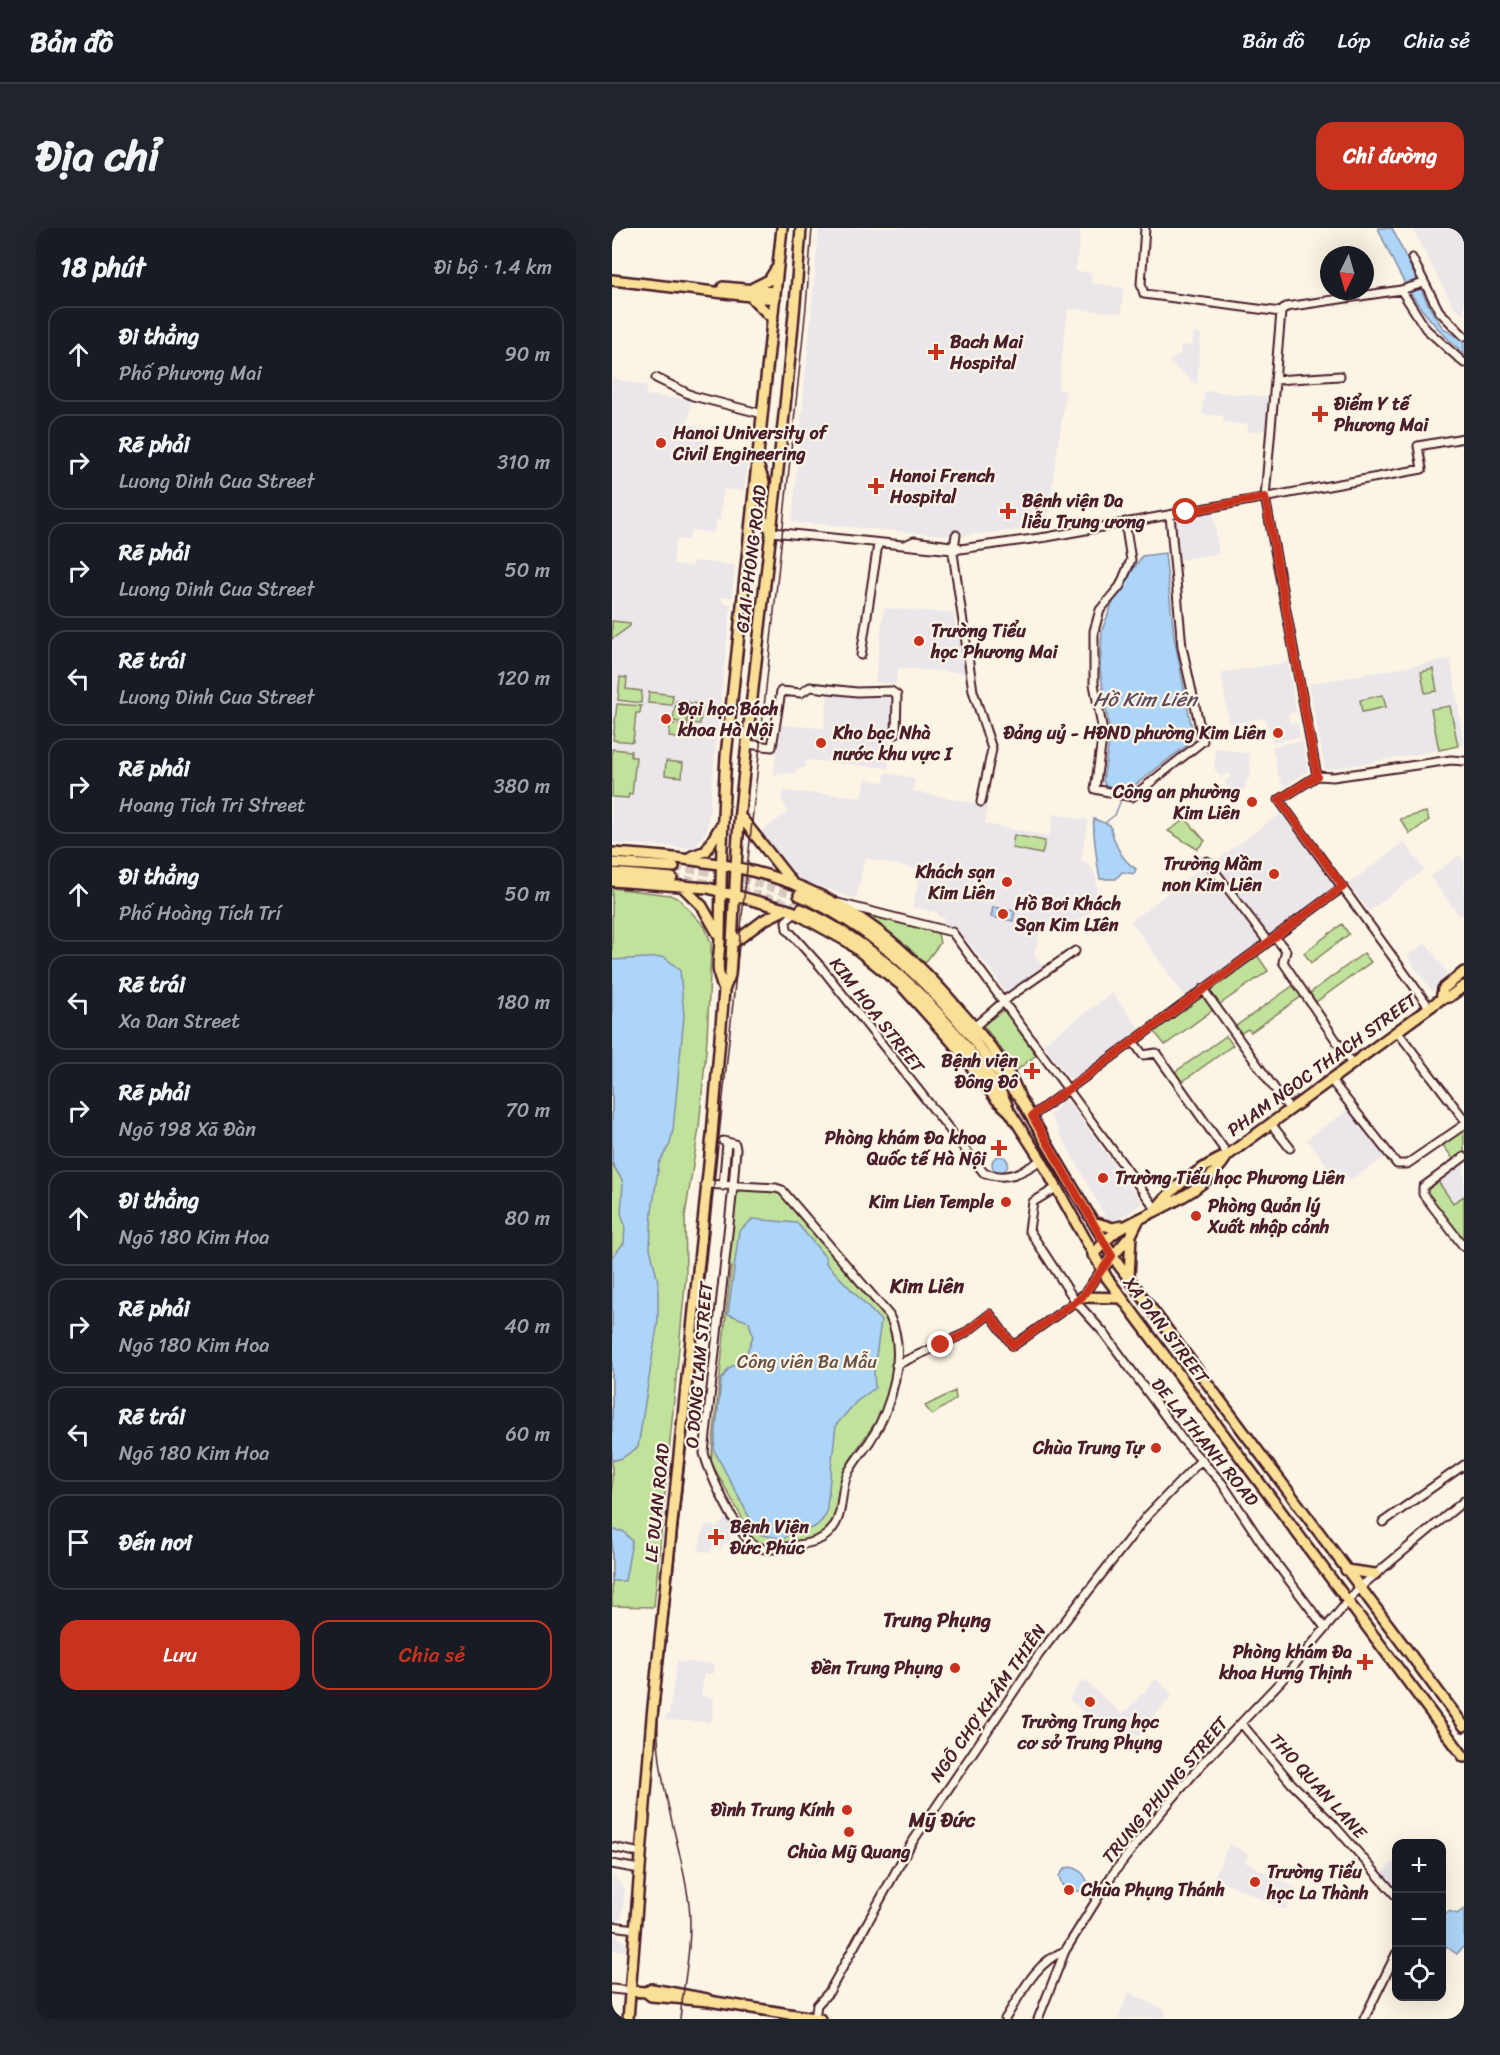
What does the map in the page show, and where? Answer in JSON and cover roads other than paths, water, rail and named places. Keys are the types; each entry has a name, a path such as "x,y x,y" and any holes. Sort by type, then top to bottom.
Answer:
{"main road":[{"name":"GIAI PHONG ROAD","path":"720,891 721,825 736,649 782,228"},
{"name":"GIAI PHONG ROAD","path":"736,894 747,744 772,532 801,228"},
{"path":"749,293 769,280 779,266"},
{"path":"612,280 775,296"},
{"path":"749,293 772,319"},
{"path":"763,414 784,416"},
{"path":"757,464 761,469 764,482 762,518 772,532"},
{"path":"740,816 792,883"},
{"path":"612,863 676,863 706,851 721,825"},
{"path":"612,853 676,863"},
{"name":"XA DAN STREET","path":"676,863 721,863 792,883 836,902 872,925 922,967 974,1027 1015,1083 1020,1098 1112,1256 1464,1726"},
{"path":"612,873 672,878"},
{"name":"XA DAN STREET","path":"612,881 720,891 792,910 848,942 901,986 953,1044 996,1099 1010,1112 1041,1160 1101,1270 1464,1757"},
{"path":"682,886 712,920 720,938"},
{"name":"LE DUAN ROAD","path":"720,891 717,973 724,990"},
{"name":"LE DUAN ROAD","path":"628,2019 639,1869 724,990 730,975 736,894"},
{"path":"799,895 858,926 912,971 967,1031 1020,1098"},
{"path":"732,944 764,920 792,910"},
{"name":"PHAM NGOC THACH STREET","path":"1441,999 1443,988 1463,973"},
{"name":"PHAM NGOC THACH STREET","path":"1093,1255 1104,1242 1124,1226 1138,1221 1156,1209 1174,1203 1219,1170 1228,1155 1429,1007 1464,986"},
{"name":"PHAM NGOC THACH STREET","path":"1101,1270 1131,1235 1138,1221"},
{"path":"1093,1222 1113,1228 1124,1226"},
{"path":"1129,1277 1131,1235"},
{"path":"1079,1299 1121,1298"},
{"path":"1162,1354 1176,1342"},
{"path":"1346,1569 1374,1574"},
{"path":"631,1991 646,1992 652,1989 817,2019"}],"street":[{"path":"1145,228 1141,284 1144,294 1281,312"},
{"path":"1412,258 1420,285 1439,311 1464,336"},
{"path":"1317,776 1265,497 1281,312 1286,307 1304,303 1404,290 1420,285"},
{"path":"1404,290 1426,329 1462,361"},
{"path":"1275,380 1340,376"},
{"path":"656,378 693,396 763,414"},
{"path":"772,532 878,544 956,548 1028,540 1422,469 1418,446 1464,438"},
{"path":"1125,522 1131,560 1120,586 1100,610 1094,631 1094,684 1103,732 1095,789 1132,797 1203,741 1182,647 1170,515"},
{"path":"956,535 973,691 992,749 981,802"},
{"path":"861,655 878,544"},
{"path":"747,744 772,747 781,692 801,693 810,687 857,692 891,691 897,695 896,734"},
{"path":"1429,1007 1279,800 1317,776 1333,777 1451,760 1464,761"},
{"path":"1207,861 1272,940 1286,951 1283,962 1352,1064"},
{"path":"1032,1116 1343,887"},
{"path":"836,902 952,933 1005,1000 1156,1209"},
{"name":"KIM HOA STREET","path":"792,910 786,921 787,929 821,967 984,1173 996,1178 1015,1176 1041,1160"},
{"path":"974,1027 1005,1000 1075,951"},
{"path":"1203,989 1290,1110"},
{"path":"1397,1031 1464,1119"},
{"path":"1133,1041 1143,1055 1156,1053 1228,1155"},
{"path":"1331,1080 1397,1164 1407,1164 1464,1125"},
{"path":"1271,1124 1290,1148"},
{"path":"723,1186 725,1142 735,1144 736,1149 733,1186"},
{"path":"1464,1156 1423,1187 1424,1194 1464,1247"},
{"name":"O DONG LAM STREET","path":"705,1184 776,1188 788,1195 889,1314 895,1330 896,1365 890,1399 871,1440 847,1476 834,1528 824,1538 811,1543 767,1550 755,1547 745,1538 711,1472 704,1453 733,1186"},
{"path":"1056,1188 1033,1202 1029,1230 1079,1299"},
{"path":"896,1365 958,1337 990,1314 1013,1346 1079,1299 1101,1270"},
{"name":"DE LA THANH ROAD","path":"1079,1299 1143,1389 1243,1511 1267,1551 1325,1628"},
{"name":"NGÕ CHỢ KHÂM THIÊN","path":"817,2019 817,2005 829,1992 911,1844 1040,1653 1146,1516 1202,1459"},
{"path":"1383,1522 1464,1466"},
{"name":"TRUNG PHUNG STREET","path":"1038,2019 1065,1951 1112,1875 1201,1765 1282,1680 1359,1588 1464,1501"},
{"name":"THO QUAN LANE","path":"1241,1723 1292,1784 1333,1824 1393,1893"},
{"path":"612,1847 641,1853"},
{"path":"612,1864 639,1869"},
{"path":"612,1926 635,1929"},
{"path":"1005,2019 1026,1983 1035,1977 1051,1956 1065,1951"},
{"path":"1364,2019 1392,1962"},
{"path":"612,1989 631,1991"}],"water":[{"path":"1378,228 1392,228 1430,308 1442,327 1464,342 1464,354 1435,325 1413,297 1395,266"},
{"name":"Hồ Kim Liên","path":"1165,553 1174,636 1194,740 1131,788 1123,789 1105,785 1103,780 1110,735 1100,669 1102,630 1115,597 1142,556"},
{"path":"1094,819 1110,825 1118,850 1136,869 1134,874 1122,872 1116,879 1100,879 1094,839"},
{"name":"Hồ Bơi Khách Sạn Kim LIên","path":"993,907 1015,911 1013,921 991,917"},
{"path":"664,957 680,970 684,1016 673,1130 670,1144 659,1163 652,1211 650,1248 658,1282 658,1321 638,1447 622,1458 612,1461 612,1257 624,1243 625,1226 621,1213 623,1182 612,1163 612,960"},
{"path":"1000,1156 1008,1164 1000,1172 992,1164"},
{"name":"Công viên Ba Mẫu","path":"753,1219 797,1223 826,1258 826,1263 881,1321 874,1370 875,1388 856,1402 836,1425 826,1515 816,1526 797,1529 782,1539 758,1534 714,1450 721,1380 729,1368 744,1360 753,1336 749,1322 728,1314 739,1231"},
{"path":"612,1530 623,1531 632,1541 625,1581 612,1581"},
{"path":"1065,1868 1076,1869 1085,1876 1088,1884 1083,1891 1072,1891 1062,1885 1059,1876"},
{"path":"1464,1909 1464,1946 1457,1954 1446,1946 1446,1914 1449,1911 1457,1914"}],"waterway":[{"path":"1106,822 1115,815 1121,800"}],"tunnel":[{"path":"674,867 722,873 799,895"},
{"path":"672,878 725,886 794,906"}],"railway":[{"path":"680,2019 689,1947 689,1904 660,1764 658,1717 806,307 812,228"}],"place":[{"name":"Bach Mai Hospital","path":"936,352"},
{"name":"Điểm Y tế Phương Mai","path":"1320,414"},
{"name":"Hanoi University of Civil Engineering","path":"661,443"},
{"name":"Hanoi French Hospital","path":"876,486"},
{"name":"Bệnh viện Da liễu Trung ương","path":"1008,511"},
{"name":"Trường Tiểu học Phương Mai","path":"919,641"},
{"name":"Đại học Bách khoa Hà Nội","path":"666,719"},
{"name":"Đảng uỷ - HĐND phường Kim Liên","path":"1278,733"},
{"name":"Kho bạc Nhà nước khu vực I","path":"821,743"},
{"name":"Công an phường Kim Liên","path":"1252,802"},
{"name":"Trường Mầm non Kim Liên","path":"1274,874"},
{"name":"Khách sạn Kim Liên","path":"1007,882"},
{"name":"Hồ Bơi Khách Sạn Kim LIên","path":"1003,914"},
{"name":"Bệnh viện Đông Đô","path":"1032,1071"},
{"name":"Phòng khám Đa khoa Quốc tế Hà Nội","path":"999,1148"},
{"name":"Trường Tiểu học Phương Liên","path":"1103,1178"},
{"name":"Kim Lien Temple","path":"1006,1202"},
{"name":"Phòng Quản lý Xuất nhập cảnh","path":"1196,1216"},
{"name":"Chùa Trung Tự","path":"1156,1448"},
{"name":"Bệnh Viện Đức Phúc","path":"716,1537"},
{"name":"Phòng khám Đa khoa Hưng Thịnh","path":"1365,1662"},
{"name":"Đền Trung Phụng","path":"955,1668"},
{"name":"Trường Trung học cơ sở Trung Phụng","path":"1090,1702"},
{"name":"Đình Trung Kính","path":"847,1810"},
{"name":"Chùa Mỹ Quang","path":"849,1832"},
{"name":"Trường Tiểu học La Thành","path":"1255,1882"},
{"name":"Chùa Phụng Thánh","path":"1069,1890"}],"district":[{"name":"Kim Liên","path":"927,1286"},
{"name":"Trung Phụng","path":"937,1620"},
{"name":"Mỹ Đức","path":"942,1820"}]}
